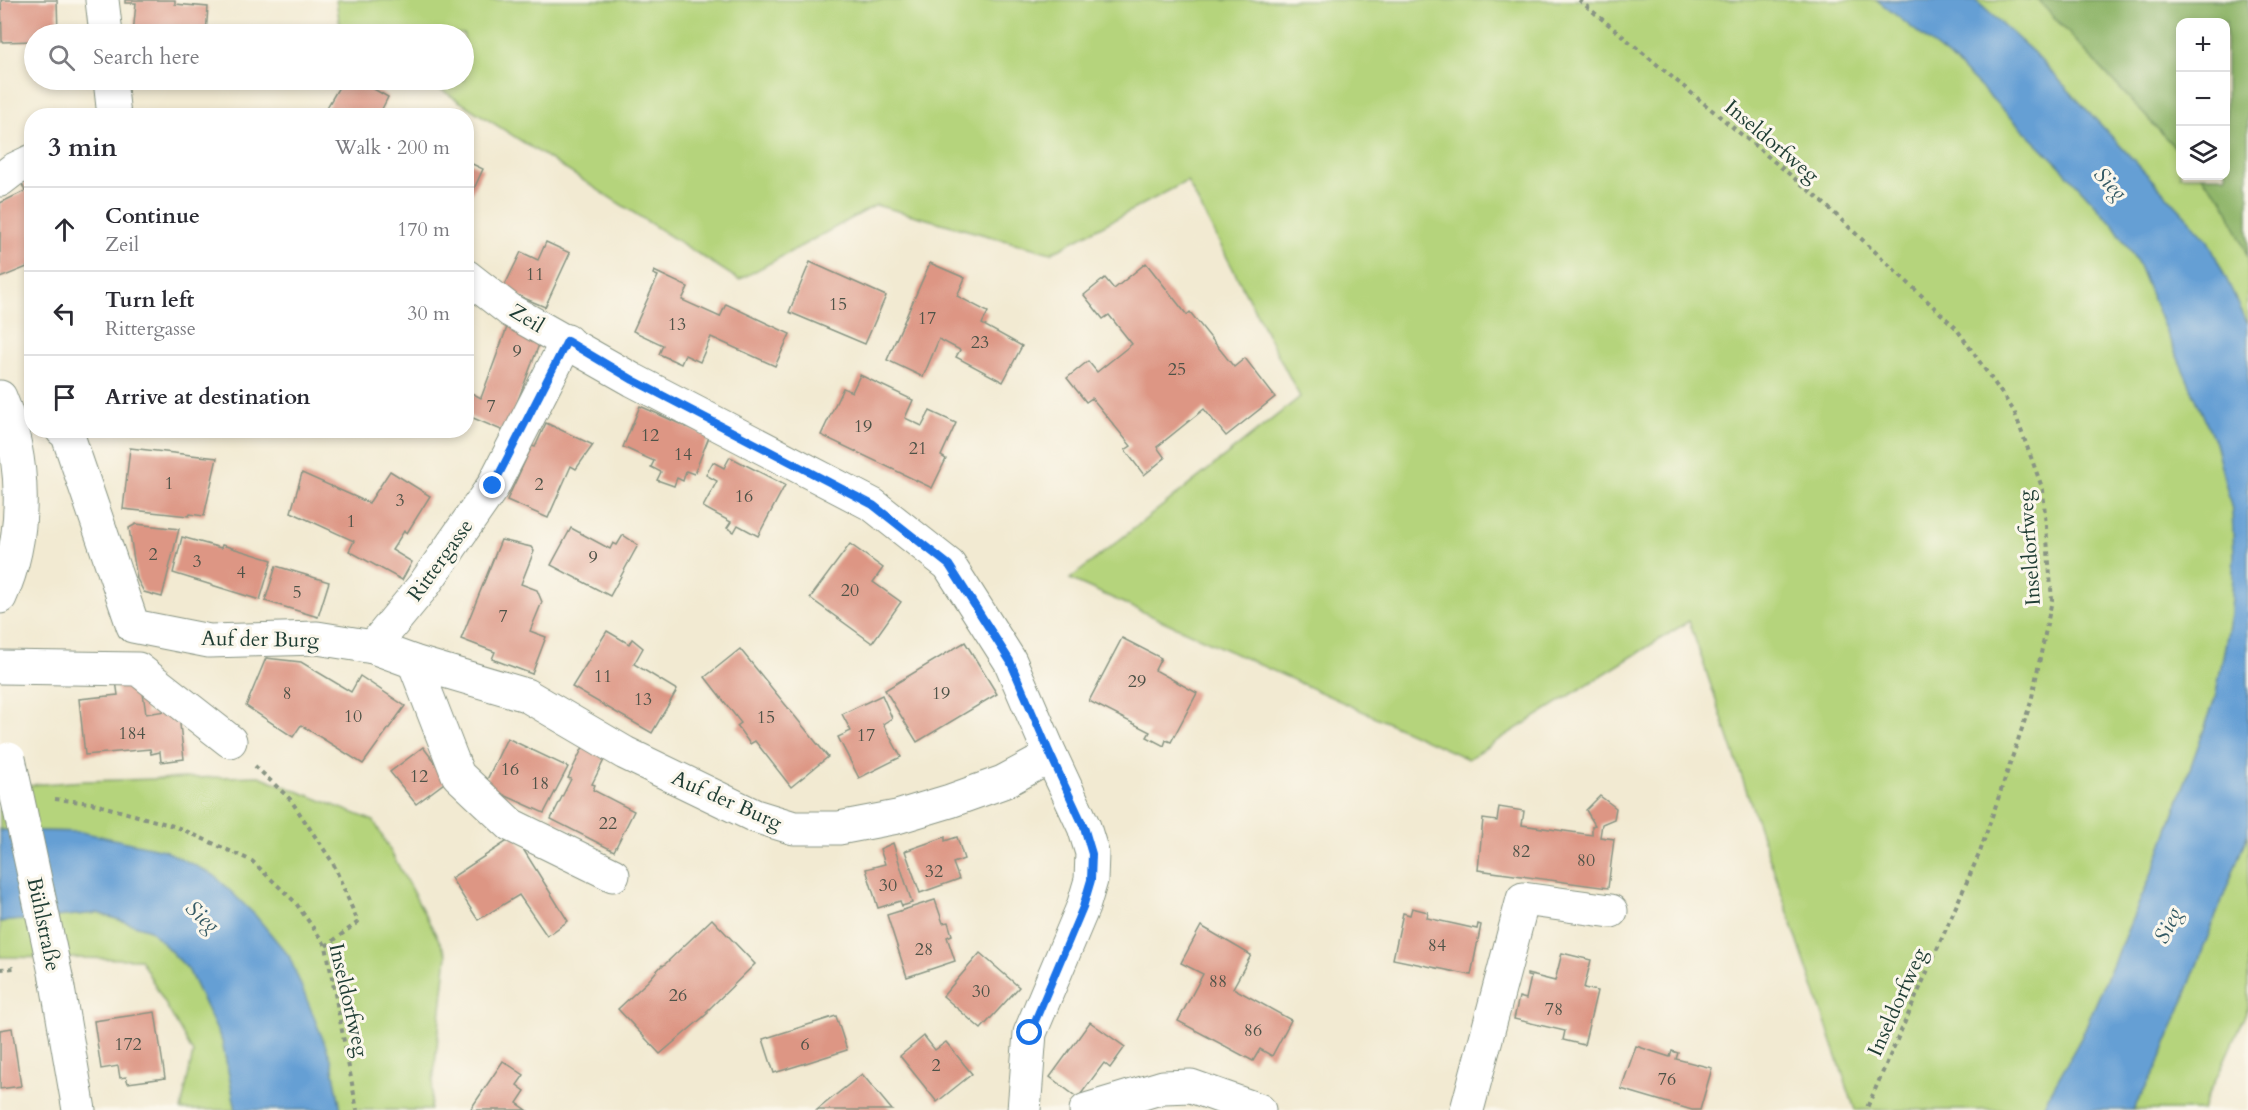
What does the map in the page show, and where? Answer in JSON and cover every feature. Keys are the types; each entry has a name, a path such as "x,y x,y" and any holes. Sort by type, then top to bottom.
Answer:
{"street":[{"path":"102,0 105,24"},
{"path":"111,90 113,108"},
{"path":"0,180 24,165"},
{"name":"Zeil","path":"474,282 511,311 633,380 873,505 949,565 1010,661 1084,827 1092,854 1091,880 1083,907 1030,1033 1024,1110"},
{"name":"Rittergasse","path":"373,647 424,585 493,486 567,341"},
{"path":"0,597 11,573 21,505 12,406"},
{"name":"Auf der Burg","path":"69,438 133,626 209,642 317,638 373,647 414,662 526,695 625,753 755,816 794,828 839,828 907,814 1003,782 1051,756"},
{"path":"414,662 458,775 511,825 614,875"},
{"path":"0,667 138,669 230,741"},
{"name":"Bühlstraße","path":"4,750 56,977 80,1110"},
{"path":"1467,1110 1523,899 1611,911"},
{"path":"1086,1110 1163,1087 1191,1086 1260,1110"}],"path":[{"name":"Inseldorfweg","path":"1580,0 1817,197 1956,328 2014,411 2043,490 2052,600 2031,702 1980,852 1866,1110"},
{"path":"230,741 290,799 333,863 358,922 326,946"},
{"name":"Inseldorfweg","path":"45,798 91,803 177,827 252,861 295,902 326,946 357,1110"},
{"path":"0,969 15,967"}],"green space":[{"path":"336,0 1877,0 1955,62 2059,165 2113,224 2138,263 2215,442 2232,510 2234,554 2231,615 2215,699 2155,866 2081,1038 2041,1110 1855,1110 1689,621 1468,759 1070,579 1300,397 1187,181 1051,253 876,205 739,280 474,111 474,108 470,108 442,90 474,90 474,24 340,24"},
{"path":"1975,0 2038,0 2176,149 2176,180 2205,180 2223,199 2248,257 2248,324 2207,239 2033,52"},
{"path":"2038,0 2248,0 2248,257 2223,199 2205,180 2230,180 2230,18 2176,18 2176,149"},
{"path":"259,776 374,821 447,955 430,1110 341,1110 331,1059 81,832 0,830 0,787 85,781"},
{"path":"2248,833 2248,1008 2202,1110 2133,1110 2157,1068"},
{"path":"98,913 150,930 188,969 222,1041 236,1110 181,1110 193,1053 140,959 0,957 0,922"}],"water":[{"name":"Sieg","path":"1877,0 1975,0 2033,52 2207,239 2248,324 2248,833 2157,1068 2133,1110 2041,1110 2081,1038 2155,866 2215,699 2231,615 2234,554 2232,510 2215,442 2138,263 2113,224 2059,165 1955,62"},
{"name":"Sieg","path":"0,830 81,832 164,850 214,875 255,915 289,956 331,1059 341,1110 236,1110 222,1041 188,969 150,930 98,913 0,922"}],"building":[{"path":"1,0 57,0 58,24 24,24 24,41 2,42"},
{"path":"125,0 175,0 175,4 208,7 207,24 134,24 136,3 125,3"},
{"path":"337,90 376,90 388,97 382,108 327,108"},
{"path":"474,165 483,169 474,189"},
{"path":"24,191 24,268 0,278 0,203"},
{"path":"546,242 570,253 545,307 503,289 521,252 538,260"},
{"path":"810,262 886,296 865,344 789,312"},
{"path":"930,263 965,278 957,296 988,312 982,324 1022,346 1003,382 956,357 960,350 939,339 923,377 887,360"},
{"path":"1146,263 1187,315 1190,312 1234,367 1245,358 1275,397 1226,436 1204,409 1157,447 1165,458 1144,475 1125,450 1131,446 1092,398 1086,402 1067,378 1088,361 1097,372 1132,344 1109,315 1103,319 1084,295 1105,278 1114,289"},
{"path":"654,271 688,287 682,300 720,317 726,304 790,334 775,366 711,337 700,362 685,355 681,364 659,354 663,345 633,331 658,276 653,274"},
{"path":"509,322 543,334 506,432 474,418 474,394 481,398"},
{"path":"860,375 913,400 905,418 922,426 930,411 956,423 941,456 946,459 932,488 821,435 843,388 852,392"},
{"path":"640,406 709,437 694,474 686,471 683,481 677,478 674,486 657,480 661,472 651,467 654,461 623,447"},
{"path":"546,423 593,445 576,469 571,466 548,518 507,500 532,446 535,447"},
{"path":"130,448 217,458 204,516 123,509"},
{"path":"730,457 785,485 758,536 738,525 734,532 727,528 731,522 703,507 717,481 706,475 713,462 724,468"},
{"path":"390,471 430,496 407,533 404,531 392,550 412,562 402,580 349,551 354,541 291,512 302,473 369,503"},
{"path":"136,524 179,529 162,597 144,592 137,579 129,528"},
{"path":"571,528 610,549 613,543 617,545 623,535 638,545 610,596 551,565"},
{"path":"182,537 221,548 222,545 272,560 260,600 173,573"},
{"path":"501,540 531,547 534,551 521,584 537,590 542,602 530,631 546,637 532,674 492,659 495,652 461,639"},
{"path":"850,544 883,568 873,582 901,602 872,643 810,598"},
{"path":"276,566 329,582 318,617 265,601"},
{"path":"607,631 629,644 632,639 643,648 634,664 677,690 652,733 572,687"},
{"path":"1122,638 1161,658 1155,670 1197,693 1171,742 1166,740 1164,746 1147,737 1150,732 1089,701"},
{"path":"965,642 997,694 917,742 885,690"},
{"path":"740,649 828,757 791,787 755,741 750,744 737,726 741,723 705,677"},
{"path":"266,658 301,662 351,692 360,676 405,706 363,764 301,725 293,737 246,706"},
{"path":"141,679 146,714 172,710 179,716 184,759 161,762 160,752 151,754 150,749 85,755 79,699 118,695 116,681"},
{"path":"882,695 892,718 883,724 901,757 859,778 838,737 851,731 842,714"},
{"path":"507,738 568,767 544,813 484,786"},
{"path":"423,747 448,780 416,804 390,772"},
{"path":"583,747 605,758 592,784 595,785 593,790 634,811 614,851 551,819 571,779 568,778"},
{"path":"1600,796 1616,808 1614,819 1602,824 1600,837 1614,839 1608,888 1478,870 1483,819 1497,821 1499,807 1524,811 1522,825 1592,835 1592,826 1595,825 1586,810"},
{"path":"515,836 568,921 547,936 519,895 478,920 451,878"},
{"path":"945,837 945,841 957,837 964,859 953,863 959,879 920,893 905,851"},
{"path":"893,843 912,903 902,906 900,901 878,908 866,869 885,864 880,849"},
{"path":"935,900 943,923 948,922 952,935 947,937 955,961 907,977 887,915"},
{"path":"1412,908 1428,912 1427,918 1477,929 1478,924 1481,925 1471,975 1393,959 1403,913 1410,915"},
{"path":"712,919 755,964 706,1012 708,1013 660,1054 618,1009"},
{"path":"1201,926 1251,955 1233,988 1291,1020 1272,1056 1260,1049 1253,1061 1178,1021 1203,974 1181,963"},
{"path":"980,953 1019,987 981,1029 943,996"},
{"path":"1562,953 1591,960 1584,988 1597,991 1584,1045 1563,1040 1565,1031 1514,1019 1519,997 1526,999 1531,977 1527,974 1555,981"},
{"path":"155,1012 165,1078 128,1083 126,1077 120,1078 118,1066 101,1069 94,1021"},
{"path":"836,1016 847,1050 774,1073 763,1039"},
{"path":"1090,1022 1125,1047 1110,1068 1104,1063 1078,1098 1050,1077"},
{"path":"12,1028 21,1086 0,1089 0,1030"},
{"path":"924,1036 935,1050 946,1042 972,1074 937,1102 900,1056"},
{"path":"1636,1046 1670,1057 1672,1051 1678,1053 1676,1059 1712,1068 1700,1110 1692,1110 1621,1089"},
{"path":"503,1061 524,1075 517,1085 525,1091 517,1103 527,1110 470,1110"},
{"path":"862,1074 892,1110 817,1110"}],"route":[{"path":"493,486 567,341 633,380 873,505 949,565 1010,661 1084,827 1092,854 1091,880 1083,907 1030,1033"}]}
